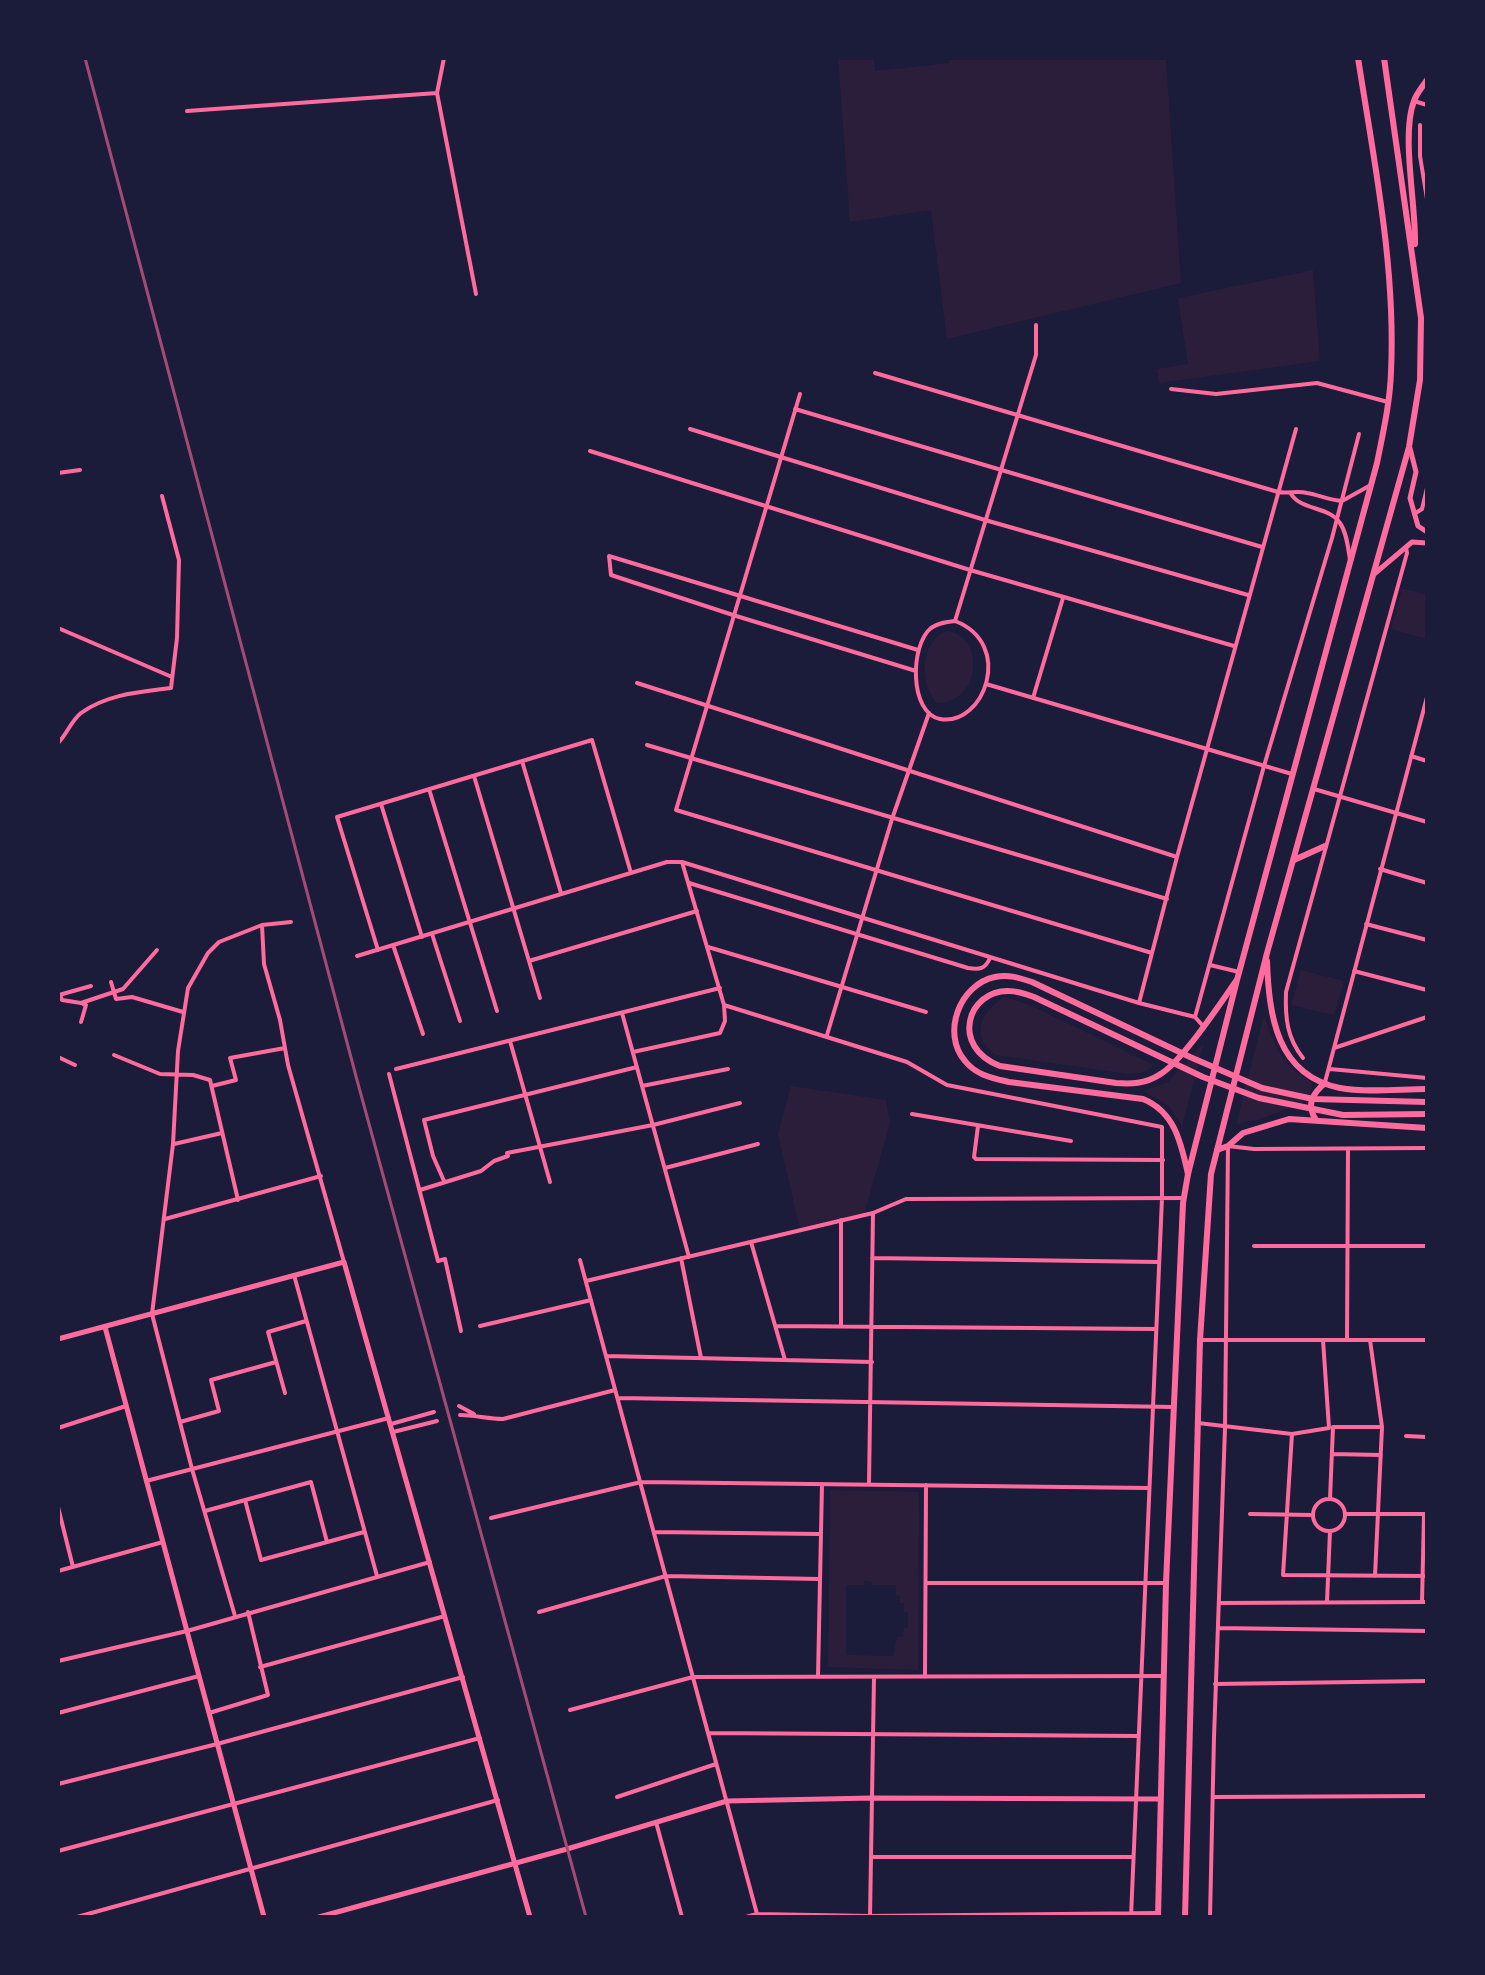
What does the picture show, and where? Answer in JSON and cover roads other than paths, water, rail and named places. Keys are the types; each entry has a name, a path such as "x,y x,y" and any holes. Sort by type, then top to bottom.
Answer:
{"main road":[{"path":"1158,1915 1166,1583 1184,1198 1238,976 1371,485 1391,375 1392,317 1379,196 1358,58"},
{"path":"1185,1917 1200,1340 1211,1174 1267,953 1415,419 1422,348 1414,259 1384,58"},
{"path":"1414,259 1416,217 1409,158 1414,101 1427,80"},
{"path":"1294,860 1325,846"},
{"path":"1267,953 1271,1012 1281,1042 1294,1063 1325,1083 1342,1088 1427,1089"},
{"path":"1188,1174 1182,1146 1171,1119 1154,1103 1009,1082 972,1069 954,1043 954,1028 964,998 993,977 1011,976 1032,982 1262,1088 1313,1099 1427,1102"},
{"path":"1238,976 1204,1027 1162,1074 1146,1081 1116,1083 1014,1069 988,1061 976,1052 969,1038 975,1009 983,999 996,992 1020,992 1203,1077 1259,1098 1343,1115 1427,1114"},
{"path":"1316,1120 1310,1103 1325,1083"},
{"path":"1217,1150 1228,1146 1243,1133 1289,1119 1427,1128"}],"street":[{"path":"444,58 437,93 476,294"},
{"path":"187,111 437,93"},
{"path":"1414,101 1427,105"},
{"path":"1420,125 1420,156 1427,199"},
{"path":"1420,156 1427,158"},
{"path":"955,621 1036,355 1036,325"},
{"path":"875,373 1278,492 1291,494 1298,491 1342,501 1371,485"},
{"path":"1171,389 1216,394 1317,383 1388,402"},
{"path":"800,394 676,810 1152,953"},
{"path":"795,409 1262,547"},
{"path":"690,429 985,520 1248,595"},
{"path":"1139,1003 1234,646 1296,429"},
{"path":"1195,1017 1359,434"},
{"path":"1409,447 1416,472 1410,498 1418,526 1427,532"},
{"path":"590,451 970,570 1234,646"},
{"path":"58,473 80,470"},
{"path":"1414,514 1422,509 1427,488"},
{"path":"1291,494 1296,501 1337,518 1351,562"},
{"path":"58,743 79,715 94,706 117,696 171,688 177,638 179,560 162,496"},
{"path":"1373,575 1416,541 1427,543"},
{"path":"1303,1058 1288,1031 1286,992 1403,568 1406,547"},
{"path":"916,671 611,575 609,556 918,650"},
{"path":"1033,698 1063,598"},
{"path":"955,621 967,627 984,645 989,659 981,696 963,713 947,719 936,718 929,713 921,698 916,671 918,650 923,638 941,623 955,621"},
{"path":"58,628 172,677"},
{"path":"637,683 1177,857"},
{"path":"986,684 1294,774"},
{"path":"1325,1083 1427,697"},
{"path":"827,1035 864,919 876,869 929,713"},
{"path":"378,950 337,817 592,740 631,873"},
{"path":"647,745 1167,899"},
{"path":"1411,756 1427,761"},
{"path":"522,761 561,894"},
{"path":"474,776 540,998"},
{"path":"429,789 497,1011"},
{"path":"1313,789 1427,822"},
{"path":"381,804 422,937"},
{"path":"357,956 667,862 682,862 990,958 1195,1017 1204,1027"},
{"path":"633,1052 720,1033 725,1021 720,988 682,862"},
{"path":"1380,869 1427,883"},
{"path":"689,883 968,968 979,970 986,966 990,958"},
{"path":"529,961 697,911"},
{"path":"235,1616 192,1469 152,1314 188,988 208,953 219,942 262,925 291,922"},
{"path":"1366,924 1427,940"},
{"path":"262,925 264,964 285,1048 530,1917"},
{"path":"432,934 460,1021"},
{"path":"393,945 423,1034"},
{"path":"708,947 926,1012"},
{"path":"81,1003 123,989 157,950"},
{"path":"1210,965 1238,976"},
{"path":"1354,971 1427,990"},
{"path":"111,982 116,999 132,997 183,1012"},
{"path":"81,1022 86,1005 62,1000 59,994 91,986"},
{"path":"396,1069 720,988"},
{"path":"724,1005 907,1062 947,1085 1162,1127 1164,1160 1131,1915"},
{"path":"622,1013 689,1257"},
{"path":"1334,1048 1427,1017"},
{"path":"510,1041 550,1182"},
{"path":"212,1086 236,1080 230,1058 285,1048"},
{"path":"114,1055 152,1072 193,1075 210,1080 238,1200"},
{"path":"58,1057 75,1065"},
{"path":"444,1181 433,1156 424,1120 637,1067"},
{"path":"642,1086 728,1069"},
{"path":"1329,1069 1427,1078"},
{"path":"389,1074 438,1261 445,1259 461,1331"},
{"path":"420,1190 481,1171 494,1161 508,1156 507,1153 653,1125 740,1103"},
{"path":"912,1114 1071,1141"},
{"path":"978,1126 976,1159 1164,1160"},
{"path":"173,1144 222,1133"},
{"path":"665,1168 758,1144"},
{"path":"1210,1917 1225,1428 1228,1146 1254,1149 1427,1148"},
{"path":"1347,1340 1348,1149"},
{"path":"164,1220 321,1176"},
{"path":"586,1281 873,1213 906,1199 1184,1198"},
{"path":"869,1484 873,1213"},
{"path":"841,1220 841,1327"},
{"path":"751,1242 785,1360"},
{"path":"1254,1246 1427,1246"},
{"path":"681,1258 701,1359"},
{"path":"872,1258 1159,1262"},
{"path":"580,1260 757,1914"},
{"path":"58,1339 344,1262"},
{"path":"294,1275 377,1576"},
{"path":"480,1326 591,1300"},
{"path":"285,1393 268,1332 306,1321"},
{"path":"776,1326 1156,1329"},
{"path":"105,1327 264,1917"},
{"path":"1200,1340 1427,1340"},
{"path":"1323,1340 1331,1428 1330,1499"},
{"path":"1370,1340 1382,1427 1375,1576"},
{"path":"606,1356 872,1362"},
{"path":"180,1422 219,1411 211,1380 276,1362"},
{"path":"459,1406 488,1419 503,1419 615,1390"},
{"path":"618,1398 1174,1407"},
{"path":"58,1428 126,1406"},
{"path":"146,1481 336,1432 434,1412"},
{"path":"460,1415 477,1415"},
{"path":"393,1432 437,1421"},
{"path":"1198,1423 1292,1434 1331,1428 1382,1427"},
{"path":"1292,1434 1283,1575 1425,1576"},
{"path":"1406,1436 1427,1437"},
{"path":"1332,1454 1381,1455"},
{"path":"205,1511 311,1482 327,1542"},
{"path":"491,1518 641,1482 1149,1488"},
{"path":"818,1677 822,1484"},
{"path":"925,1677 926,1485"},
{"path":"1330,1531 1318,1525 1313,1515 1317,1505 1330,1499 1337,1501 1346,1514"},
{"path":"245,1500 261,1560 364,1532"},
{"path":"58,1507 73,1567"},
{"path":"1250,1514 1313,1515"},
{"path":"1219,1603 1425,1602 1425,1514 1346,1514"},
{"path":"1330,1531 1339,1527 1346,1514"},
{"path":"1327,1602 1330,1531"},
{"path":"654,1532 821,1534"},
{"path":"58,1571 163,1542"},
{"path":"58,1661 187,1631 430,1562"},
{"path":"539,1612 666,1576 819,1579"},
{"path":"927,1583 1166,1583"},
{"path":"209,1713 268,1695 248,1612"},
{"path":"260,1667 445,1616"},
{"path":"1218,1628 1427,1631"},
{"path":"58,1713 199,1676"},
{"path":"570,1710 693,1677 1164,1676"},
{"path":"58,1784 463,1677"},
{"path":"870,1916 874,1677"},
{"path":"1215,1684 1427,1681"},
{"path":"708,1733 1138,1736"},
{"path":"58,1851 480,1738"},
{"path":"617,1797 716,1764"},
{"path":"1213,1797 1427,1796"},
{"path":"319,1917 727,1801 1159,1799"},
{"path":"77,1917 498,1800"},
{"path":"656,1822 682,1917"},
{"path":"871,1857 1133,1857"},
{"path":"746,1917 757,1914 1158,1915"}],"railway":[{"path":"85,58 357,1080 586,1917"}]}
